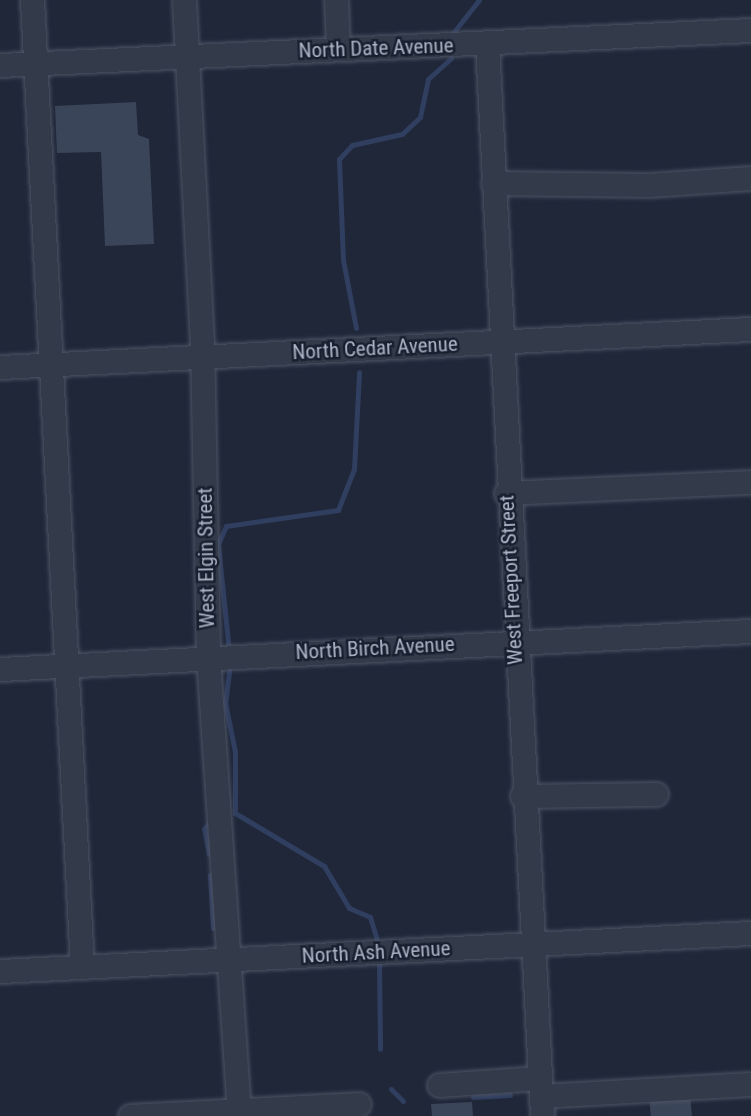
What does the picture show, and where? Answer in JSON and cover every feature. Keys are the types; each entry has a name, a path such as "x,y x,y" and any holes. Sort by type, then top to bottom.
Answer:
{"street":[{"path":"32,0 53,365 82,967"},
{"name":"West Elgin Street","path":"184,0 202,358 224,657 231,959 239,1114"},
{"path":"335,0 338,48"},
{"name":"North Date Avenue","path":"0,65 751,30"},
{"name":"West Freeport Street","path":"487,44 513,641 541,1097"},
{"path":"493,183 649,185 751,178"},
{"name":"North Cedar Avenue","path":"0,367 751,329"},
{"path":"506,493 751,482"},
{"name":"North Birch Avenue","path":"0,669 751,631"},
{"path":"522,796 656,793"},
{"name":"North Ash Avenue","path":"0,971 751,933"},
{"path":"439,1085 541,1097 751,1084"},
{"path":"130,1116 239,1114 359,1104"}],"building":[{"path":"136,102 138,135 149,139 154,244 105,246 101,152 57,153 55,106"},
{"path":"690,1094 692,1116 651,1116 649,1098"},
{"path":"472,1102 473,1116 432,1116 431,1104"}],"waterway":[{"path":"453,33 479,0"},
{"path":"356,328 343,260 339,159 352,145 402,134 420,117 428,79 451,58"},
{"path":"229,651 218,544 226,526 338,510 354,469 359,372"},
{"path":"230,664 225,702 235,752 235,813 324,866 349,908 370,917 378,944"},
{"path":"209,854 204,829 211,820"},
{"path":"210,875 213,928"},
{"path":"379,963 380,1049"},
{"path":"391,1089 403,1101"},
{"path":"473,1097 510,1095"}]}
